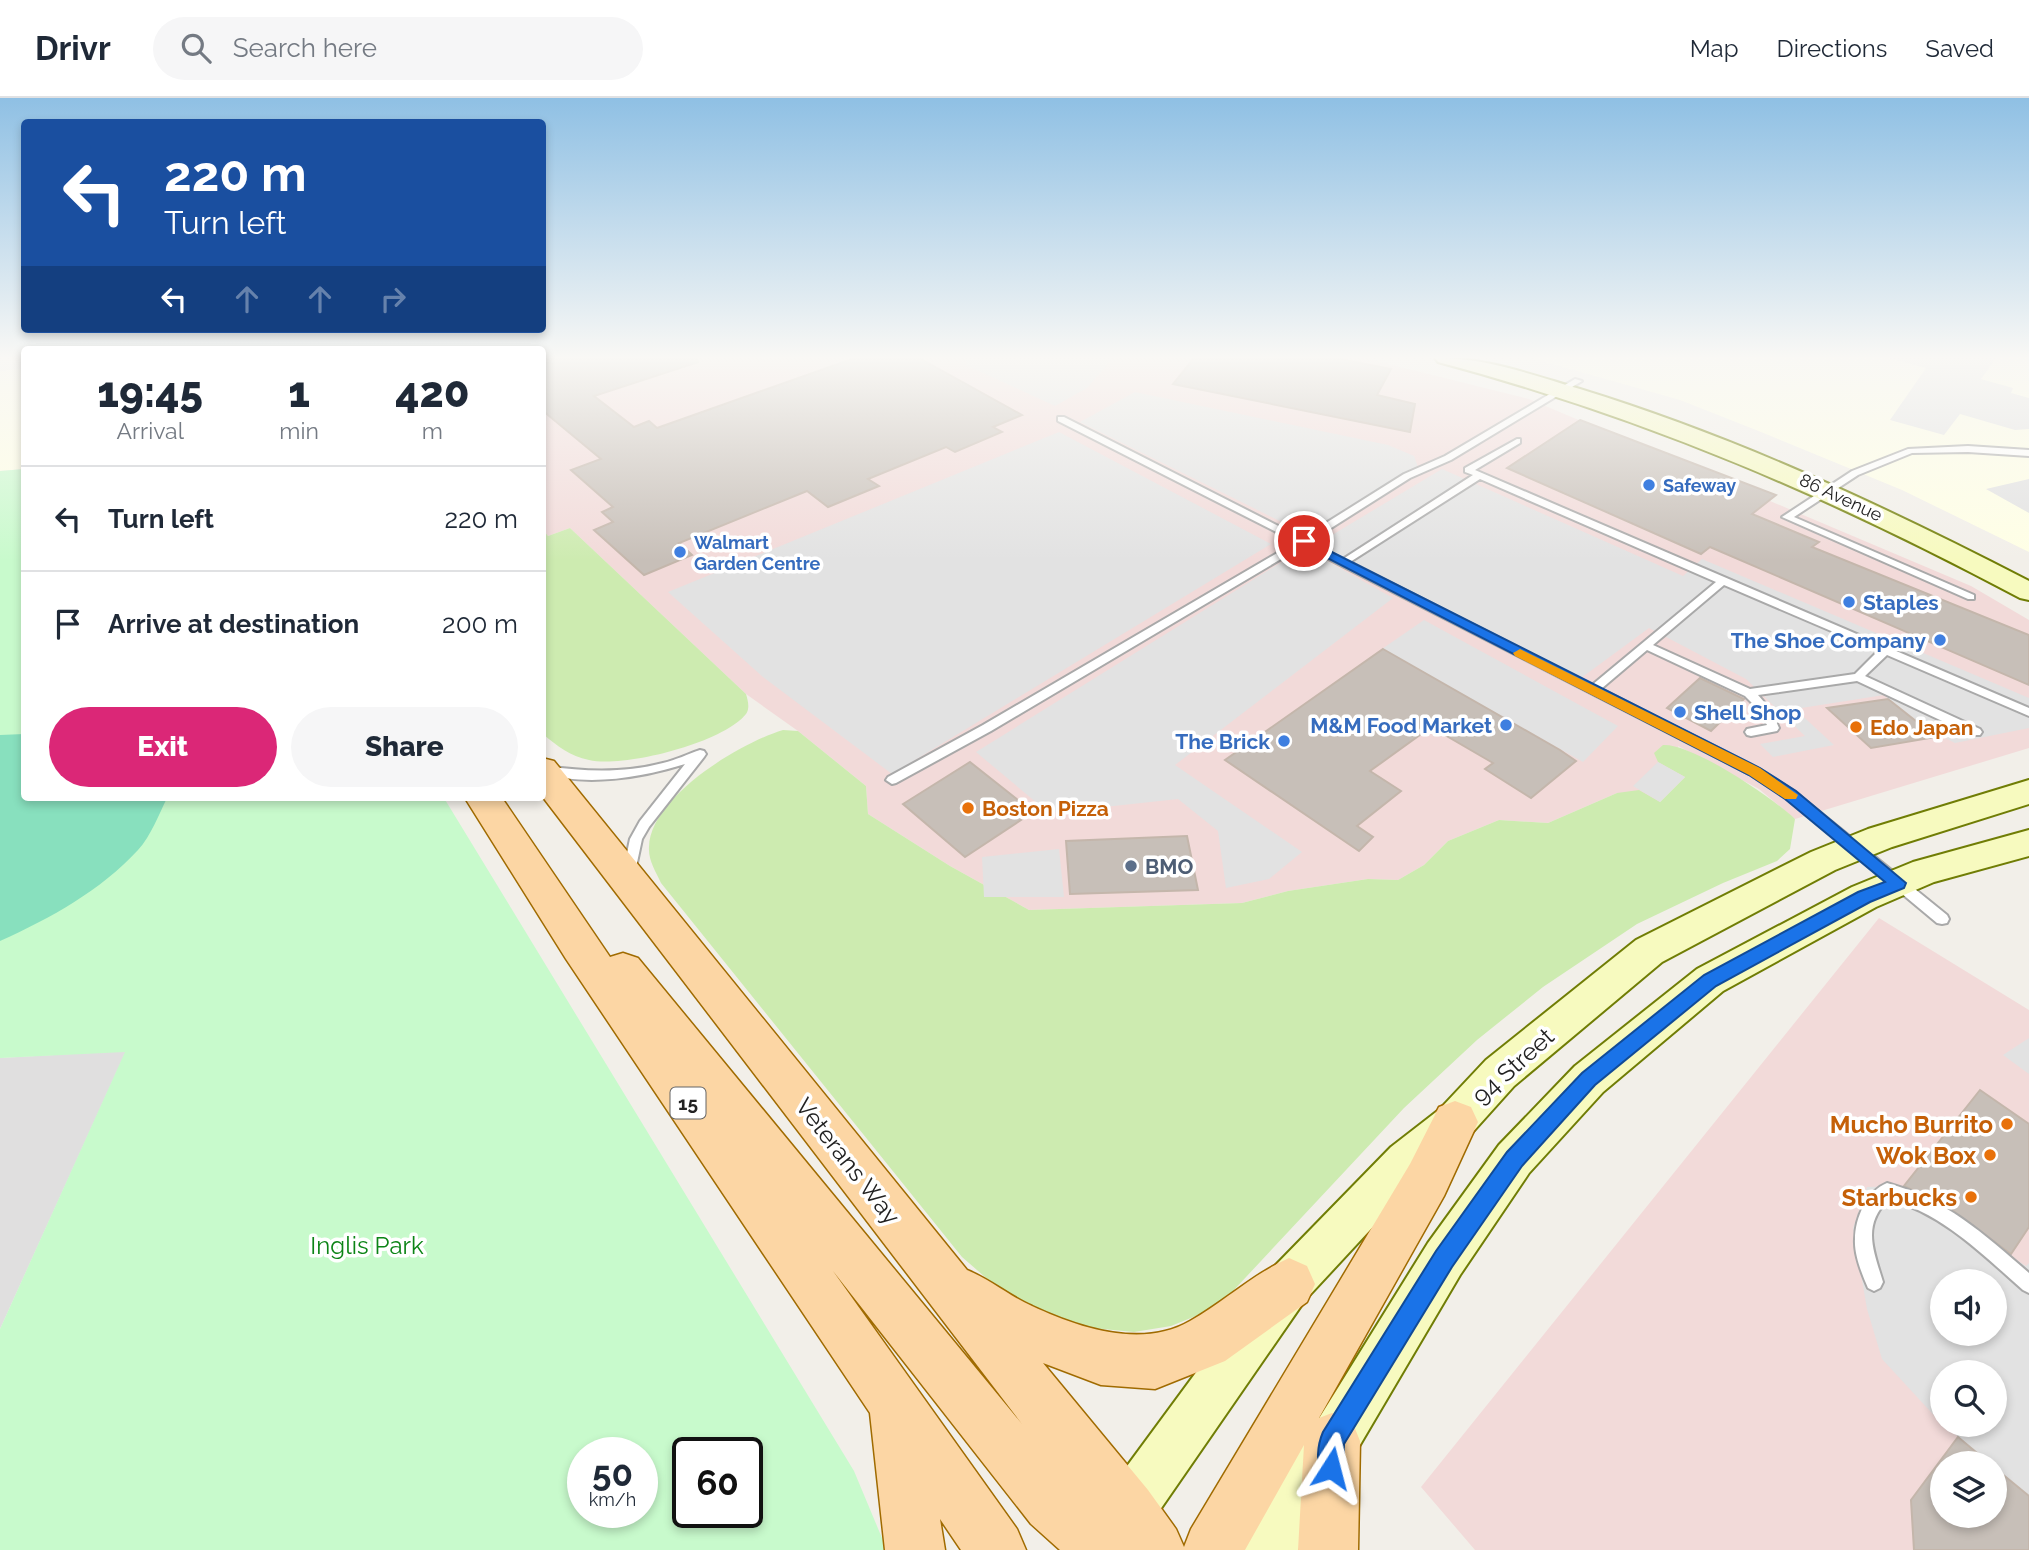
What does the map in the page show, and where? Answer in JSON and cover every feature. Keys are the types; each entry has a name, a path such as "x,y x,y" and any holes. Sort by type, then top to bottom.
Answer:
{"main road":[{"name":"86 Avenue","path":"1669,426 1835,485 2029,569"},
{"name":"86 Avenue","path":"1835,485 2029,592"},
{"name":"Veterans Way","path":"546,775 941,1279 1128,1540"},
{"name":"94 Street","path":"1128,1540 1289,1284 1406,1161 1455,1122 1500,1073 1649,951 1822,861 1854,848 2029,792"},
{"name":"15","path":"486,801 580,947 996,1550"},
{"path":"1268,1550 1444,1259 1507,1170 1589,1079 1710,980 1864,897 1925,872 2029,843"},
{"path":"580,947 623,970 1051,1504 1128,1540"},
{"path":"1212,1550 1427,1180 1455,1122"},
{"path":"941,1279 1016,1327 1101,1358 1155,1362 1206,1342 1289,1284"},
{"path":"896,1406 915,1550"},
{"path":"1328,1550 1332,1441"}],"lane":[{"path":"1074,426 1594,689 1775,784 1942,919"},
{"path":"892,780 987,728 1304,541 1407,476 1448,458 1503,426"},
{"path":"1468,470 1517,442"},
{"path":"1971,597 1787,517 1866,468 1911,451 1968,449 2029,453"},
{"path":"1448,458 1468,470 2029,712"},
{"path":"1344,562 1480,475"},
{"path":"1594,689 1723,581"},
{"path":"1646,646 1749,693 1763,706 1772,720 1773,728 1751,732"},
{"path":"1858,677 1885,651"},
{"path":"1749,693 1858,677 1976,732"},
{"path":"546,770 589,775 637,773 671,767 700,754 644,824 636,838 627,880"},
{"path":"1874,1282 1863,1240 1872,1205 1878,1196 1887,1191 1903,1194 1954,1220 2029,1284"}],"shaded area":[{"path":"0,426 21,426 21,469 0,471"},
{"path":"546,426 1592,426 1971,586 2029,620 2029,748 1795,819 1759,789 1678,746 1685,777 1660,802 1617,793 1548,823 1499,820 1448,841 1424,865 1398,880 1368,879 1288,891 1242,903 1029,910 950,866 868,814 866,786 798,731 746,694 570,528 548,536"},
{"path":"1088,426 1296,426 1388,445 1414,456 1418,467 1306,534"},
{"path":"1745,426 2029,426 2029,552 1902,490"},
{"path":"1911,426 1951,426 1944,435"},
{"path":"2000,426 2029,426 2029,429 2015,430"},
{"path":"1059,432 1271,544 892,774 763,677 668,592"},
{"path":"1442,469 1683,576 1702,559 2029,698 2029,728 1955,743 1927,729 1884,695 1795,709 1834,745 1773,757 1760,744 1805,736 1746,679 1649,628 1581,678 1317,544"},
{"path":"2029,479 2029,513 1986,489"},
{"path":"1304,548 1393,598 1175,765 1302,852 1269,879 1226,888 1218,831 1178,799 1049,813 976,752"},
{"path":"1424,620 1618,726 1583,762 1382,649"},
{"path":"1658,762 1685,777 1660,802 1633,786"},
{"path":"1059,849 1064,897 984,897 982,857"},
{"path":"1879,918 2029,1010 2029,1550 1475,1550 1421,1487"},
{"path":"2029,1038 2029,1074 2003,1055"},
{"path":"126,1051 0,1329 0,1058"},
{"path":"1903,1186 2026,1266 2029,1263 2029,1496 2007,1478 2007,1451 1975,1451 1958,1437 2007,1437 2007,1360 1930,1360 1930,1411 1882,1359 1867,1309 1853,1228 1867,1187"}],"green space":[{"name":"Inglis Park","path":"21,469 21,801 446,801 854,1471 887,1550 0,1550 0,1329 125,1052 0,1058 0,471"},
{"path":"570,528 746,694 746,714 717,735 672,751 625,760 589,760 576,756 546,736 546,534 548,536"},
{"path":"783,730 798,731 866,786 868,814 950,866 1029,910 1242,903 1288,891 1368,879 1398,880 1424,865 1448,841 1499,820 1548,823 1617,793 1639,790 1660,802 1685,777 1658,762 1654,753 1663,745 1693,753 1732,773 1795,819 1790,849 1777,861 1637,924 1543,987 1477,1040 1404,1108 1218,1307 1171,1326 1134,1332 1082,1327 1035,1311 1000,1290 962,1257 661,883 651,861 649,847 653,828 664,809 680,791 722,760"},
{"path":"21,734 21,801 166,801 143,844 108,878 56,913 0,941 0,735"}],"building":[{"path":"561,426 654,426 657,428 663,426 996,426 993,427 1002,432 955,452 946,447 868,479 879,486 828,507 807,491 679,543 692,555 644,575 594,530 613,522 602,512 613,507 571,470 601,459"},
{"path":"1379,426 1411,426 1410,432"},
{"path":"1571,426 1595,426 1776,495 1752,514 1819,542 1812,547 2029,635 2029,685 1710,547 1701,554 1507,468"},
{"path":"1383,649 1576,761 1531,798 1485,769 1493,763 1431,727 1370,771 1401,791 1357,826 1373,837 1359,851 1225,760"},
{"path":"1700,678 1744,699 1711,731 1667,708"},
{"path":"1888,699 1936,737 1871,748 1827,708"},
{"name":"Boston Pizza","path":"970,762 1033,812 965,857 903,804"},
{"name":"BMO","path":"1187,836 1198,890 1070,894 1066,841"},
{"path":"1980,1090 2029,1124 2029,1227 2011,1254 1947,1206 1904,1186"},
{"path":"1958,1437 1975,1451 1948,1451"},
{"path":"1930,1475 1930,1528 2007,1528 2007,1478 2029,1496 2029,1550 1914,1550 1911,1500"}],"slow traffic":[{"path":"1520,653 1755,772 1790,795"}],"place":[{"name":"Safeway","path":"1649,485"},
{"name":"Walmart Garden Centre","path":"680,552"},
{"name":"Staples","path":"1849,602"},
{"name":"The Shoe Company","path":"1940,640"},
{"name":"Shell Shop","path":"1680,712"},
{"name":"M&M Food Market","path":"1506,725"},
{"name":"Edo Japan","path":"1856,727"},
{"name":"The Brick","path":"1284,741"},
{"name":"Boston Pizza","path":"968,808"},
{"name":"BMO","path":"1131,866"},
{"name":"Mucho Burrito","path":"2007,1124"},
{"name":"Wok Box","path":"1990,1155"},
{"name":"Starbucks","path":"1971,1197"}],"route":[{"path":"1304,541 1755,772 1791,795 1898,883 1864,897 1710,980 1589,1079 1514,1159 1444,1259 1332,1441 1331,1468"}]}
